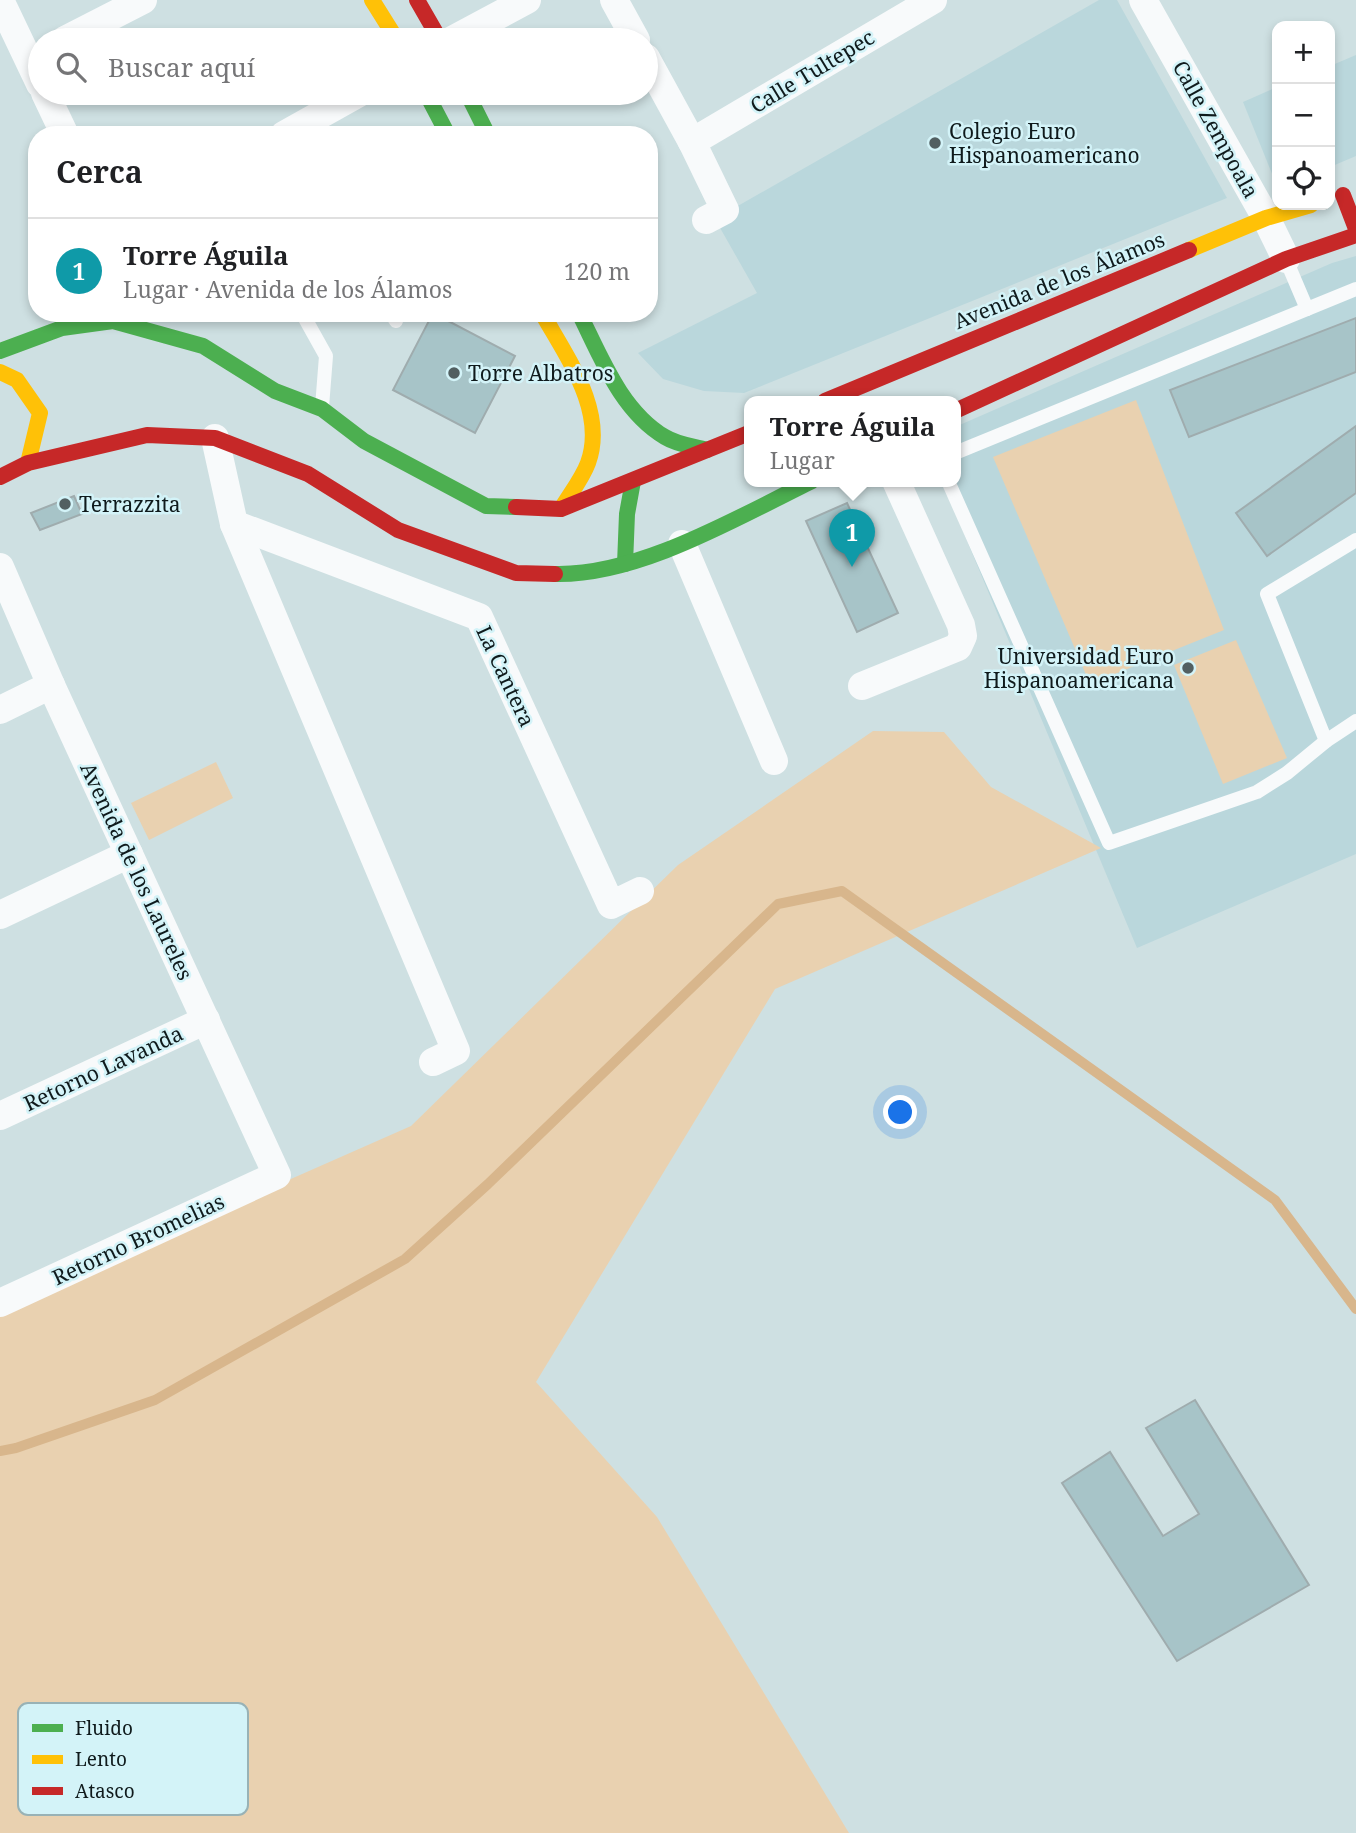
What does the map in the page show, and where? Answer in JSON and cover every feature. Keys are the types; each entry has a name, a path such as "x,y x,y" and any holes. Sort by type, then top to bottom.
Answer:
{"street":[{"path":"0,0 28,51"},
{"path":"88,28 143,0"},
{"path":"372,0 390,28"},
{"path":"417,0 433,28"},
{"path":"474,28 527,0"},
{"path":"614,0 629,28"},
{"name":"Calle Tultepec","path":"692,142 933,0"},
{"name":"Calle Zempoala","path":"1143,0 1266,218 1286,259"},
{"path":"658,80 725,209 706,220"},
{"path":"50,105 60,126"},
{"path":"300,126 338,105"},
{"path":"432,105 443,126"},
{"path":"473,105 484,126"},
{"path":"1343,196 1356,229"},
{"name":"Avenida de los Álamos","path":"837,396 1266,218 1294,210"},
{"path":"961,408 1286,259 1356,235"},
{"path":"0,351 62,328 106,322"},
{"path":"117,322 202,346 275,391 322,409 364,441 485,506 561,509 744,435"},
{"path":"547,322 586,397 595,438 589,461 561,509"},
{"path":"584,322 604,363 632,408 666,437 707,450"},
{"path":"0,372 17,380 40,413 28,463"},
{"path":"0,477 28,463 147,435 215,438 307,474 398,530 516,573 564,574 625,564 682,544 800,487"},
{"path":"215,438 234,524 456,1051 433,1062"},
{"path":"625,564 627,514 634,481"},
{"path":"862,686 958,647 963,636 961,625 899,487"},
{"name":"La Cantera","path":"234,524 479,617 611,905 640,891"},
{"path":"682,544 774,761"},
{"name":"Avenida de los Laureles","path":"0,567 51,685 277,1175"},
{"path":"0,710 51,685"},
{"path":"0,915 129,854"},
{"name":"Retorno Lavanda","path":"0,1116 206,1020"},
{"name":"Retorno Bromelias","path":"0,1303 277,1175"}],"lane":[{"path":"1286,259 1307,309"},
{"path":"961,451 1356,289"},
{"path":"307,322 326,356 322,409"},
{"path":"951,487 1109,843 1257,792 1356,721"},
{"path":"1326,741 1267,594 1356,540"}],"shaded area":[{"path":"1099,0 1117,0 1227,198 744,393 704,391 663,379 638,353 757,293 715,219"},
{"path":"1356,55 1356,156 1335,165 1335,84 1335,64"},
{"path":"1272,89 1272,174 1243,102"},
{"name":"Universidad Euro Hispanoamericana","path":"1356,256 1356,854 1137,948 945,487 961,487 961,424 1332,263"},
{"path":"1136,400 1224,630 1090,684 993,457"},
{"path":"1236,640 1287,758 1223,784 1174,665"},
{"path":"873,731 944,732 991,787 1101,848 775,989 536,1382 657,1517 849,1833 0,1833 0,1307 411,1126 678,865"},
{"path":"216,762 233,798 149,840 131,803"}],"building":[{"path":"1356,318 1356,372 1189,437 1170,390"},
{"name":"Torre Albatros","path":"428,322 450,322 515,356 475,433 393,390"},
{"path":"1356,426 1356,493 1267,556 1236,513"},
{"name":"Terrazzita","path":"74,496 82,514 40,530 31,513"},
{"path":"847,503 898,613 857,632 806,521"},
{"path":"1195,1400 1309,1585 1177,1661 1062,1483 1110,1452 1163,1536 1199,1514 1146,1428"}],"waterway":[{"path":"0,1451 16,1448 155,1400 405,1259 488,1184 778,904 842,891 1275,1200 1356,1309"}],"traffic: fast":[{"path":"432,105 443,126"},
{"path":"473,105 484,126"},
{"path":"0,351 62,328 106,322"},
{"path":"117,322 203,346 275,391 322,409 364,441 486,506 516,507"},
{"path":"583,322 604,365 636,413 670,440 707,450"},
{"path":"625,564 627,514 633,481"},
{"path":"555,574 587,572 654,555 720,527 800,487"}],"traffic: slow":[{"path":"372,0 390,28"},
{"path":"1189,250 1266,218 1294,210"},
{"path":"547,322 581,385 592,424 588,463 561,509"},
{"path":"0,372 17,380 40,413 28,463"}],"traffic: jam":[{"path":"417,0 433,28"},
{"path":"1343,195 1356,229"},
{"path":"961,408 1286,259 1356,235"},
{"path":"837,396 1189,250"},
{"path":"0,477 28,463 147,435 215,438 308,474 398,530 516,573 555,574"},
{"path":"516,507 561,509 744,435"}],"place":[{"name":"Colegio Euro Hispanoamericano","path":"935,143"},
{"name":"Torre Albatros","path":"454,373"},
{"name":"Terrazzita","path":"65,504"},
{"name":"Torre Águila","path":"852,567"},
{"name":"Universidad Euro Hispanoamericana","path":"1188,668"}]}
